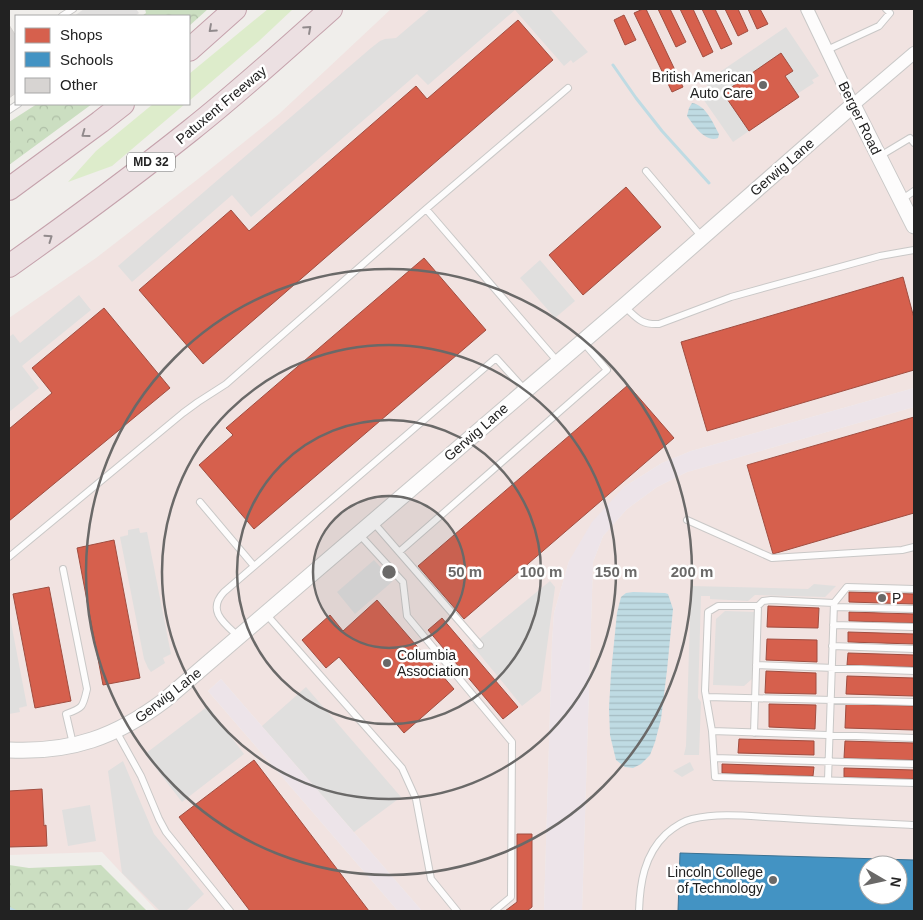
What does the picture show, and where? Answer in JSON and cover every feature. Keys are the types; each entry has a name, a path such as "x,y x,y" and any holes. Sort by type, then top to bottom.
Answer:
{"highway":[{"path":"190,49 235,9"},
{"name":"Patuxent Freeway","path":"9,266 193,129 331,9"},
{"path":"9,189 122,105"}],"street":[{"name":"Berger Road","path":"807,9 914,226"},
{"name":"Gerwig Lane","path":"9,750 52,749 86,742 116,731 148,714 624,306 914,53"}],"lane":[{"path":"827,50 879,26 890,13 886,9"},
{"path":"9,557 198,402 226,384 568,88"},
{"path":"879,157 910,138 914,143"},
{"path":"646,171 702,237"},
{"path":"901,200 914,191"},
{"path":"426,209 558,362"},
{"path":"624,306 642,321 650,324 659,324 736,296 880,256 914,250"},
{"path":"399,552 607,370 582,341"},
{"path":"239,637 218,616 217,603 219,597 224,592 254,566 496,358 525,390"},
{"path":"200,502 254,566"},
{"path":"687,520 772,558 902,550 914,546"},
{"path":"373,522 480,645"},
{"path":"359,534 403,582 407,616 512,742 511,897 494,911"},
{"path":"63,569 87,689 84,703 79,709 66,714 73,745"},
{"path":"828,780 834,605 847,587 914,589"},
{"path":"754,733 758,606 763,601 914,609"},
{"path":"758,606 718,606 708,612 705,690 712,732 715,777 914,783"},
{"path":"266,614 402,768 416,799 431,879 457,911"},
{"path":"833,625 914,627"},
{"path":"832,646 914,649"},
{"path":"756,665 914,670"},
{"path":"707,697 914,702"},
{"path":"116,731 141,776 166,832 230,911"},
{"path":"712,732 914,738"},
{"path":"714,758 914,764"},
{"path":"640,911 640,890 649,856 656,844 666,833 690,820 724,815 914,825"}],"shaded area":[{"path":"84,9 136,9 139,13 136,15 75,15"},
{"path":"391,9 914,9 914,388 691,451 662,463 624,487 569,561 554,613 544,911 422,911 221,679 208,691 398,911 157,911 102,852 9,855 9,318 96,258 279,114"},
{"path":"430,9 550,9 588,52 573,63 571,60 564,66 515,10 428,85 417,74 251,217 232,195 132,282 118,266 371,48 385,39 396,38"},
{"path":"786,27 819,76 812,80 814,83 797,94 785,76 793,71 781,53 723,93 749,131 733,142 701,96 710,90 705,82"},
{"path":"540,260 575,301 555,318 520,278"},
{"path":"79,295 91,310 22,366 39,388 9,412 9,337 13,334 20,343"},
{"path":"914,388 914,407 687,472 657,487 627,509 603,536 593,562 582,911 544,911 554,613 569,561 592,522 624,487 662,463 691,451"},
{"path":"914,407 914,911 582,911 593,562 603,536 627,509 657,487 687,472"},
{"path":"139,528 140,533 147,532 171,654 163,658 165,663 151,672 144,659 120,537 128,535 128,530"},
{"path":"374,560 393,581 355,614 337,592"},
{"path":"550,581 555,587 541,691 522,706 472,645"},
{"path":"814,584 836,586 825,597 755,595 748,601 710,599 710,596 701,596 698,698 701,702 699,755 684,755 686,746 691,586 808,589"},
{"path":"725,611 755,612 752,679 744,686 713,685 716,619"},
{"path":"9,612 27,706 19,708 20,712 9,714"},
{"path":"221,679 422,911 398,911 208,691"},
{"path":"306,687 401,797 354,832 262,726"},
{"path":"208,706 244,754 182,802 145,754"},
{"path":"123,761 154,834 204,894 186,911 160,911 122,873 108,771"},
{"path":"690,762 694,770 682,777 673,771"},
{"path":"90,805 96,841 68,846 62,810"}],"green space":[{"path":"145,9 208,9 190,25 190,15 143,15 146,13"},
{"path":"268,9 293,9 190,100 190,73"},
{"path":"35,105 91,105 9,165 9,122"},
{"path":"152,105 184,105 112,166 68,182 96,151"},
{"path":"9,865 29,868 101,865 147,911 9,911"}],"water":[{"path":"692,103 701,107 708,115 719,134 718,138 714,139 705,136 687,116"},
{"path":"626,593 668,594 673,609 661,719 650,755 641,764 633,768 625,767 616,760 610,735 609,708 617,613 621,597"}],"building: Shops":[{"path":"646,9 683,87 672,92 634,13"},
{"path":"658,9 670,9 686,42 676,47"},
{"path":"680,9 693,9 713,52 703,57"},
{"path":"702,9 715,9 732,44 721,49"},
{"path":"725,9 738,9 748,31 738,36"},
{"path":"748,9 760,9 768,24 757,29"},
{"path":"624,15 636,40 625,45 614,20"},
{"path":"518,20 553,60 203,364 139,290 231,210 249,231 416,86 427,99"},
{"name":"British American Auto Care","path":"781,53 793,71 785,76 799,97 749,131 723,93"},
{"path":"626,187 661,227 583,295 549,255"},
{"path":"424,258 486,330 254,529 199,465 233,435 226,428"},
{"path":"903,277 914,318 914,370 707,431 681,342"},
{"path":"104,308 170,388 9,521 9,429 52,393 32,368"},
{"path":"628,385 674,438 464,619 418,566"},
{"path":"914,417 914,513 773,554 747,465"},
{"path":"114,540 140,678 103,685 77,548"},
{"path":"49,587 71,701 35,708 13,594"},
{"name":"P","path":"849,592 914,594 914,604 849,602"},
{"name":"Columbia Association","path":"377,600 454,689 404,733 339,657 326,668 302,640 330,615 343,631"},
{"path":"768,606 819,608 818,628 767,627"},
{"path":"849,612 914,614 914,623 849,621"},
{"path":"442,618 518,707 503,719 428,630"},
{"path":"848,632 914,634 914,644 848,642"},
{"path":"767,639 817,640 817,662 766,660"},
{"path":"848,653 914,655 914,667 847,665"},
{"path":"766,671 816,673 816,694 765,693"},
{"path":"847,676 914,678 914,696 846,694"},
{"path":"769,704 816,705 815,729 769,727"},
{"path":"846,704 914,706 914,730 845,728"},
{"path":"739,739 814,741 814,755 738,753"},
{"path":"845,741 914,743 914,760 844,758"},
{"path":"254,760 369,911 250,911 179,817"},
{"path":"722,764 814,767 813,776 722,773"},
{"path":"844,768 914,770 914,779 844,777"},
{"path":"42,789 47,846 9,847 9,791"},
{"path":"517,834 532,834 532,907 527,911 505,911 517,902"}],"building: Schools":[{"name":"Lincoln College of Technology","path":"680,853 858,858 858,905 908,905 908,860 914,860 914,911 678,911"}],"building: Other":[{"path":"9,25 15,34 15,94 9,98"}],"waterway":[{"path":"613,65 662,131 709,183"},
{"path":"9,908 15,911"}],"place":[{"name":"British American Auto Care","path":"763,85"},
{"name":"P","path":"882,598"},
{"name":"Columbia Association","path":"387,663"},
{"name":"Lincoln College of Technology","path":"773,880"}]}
